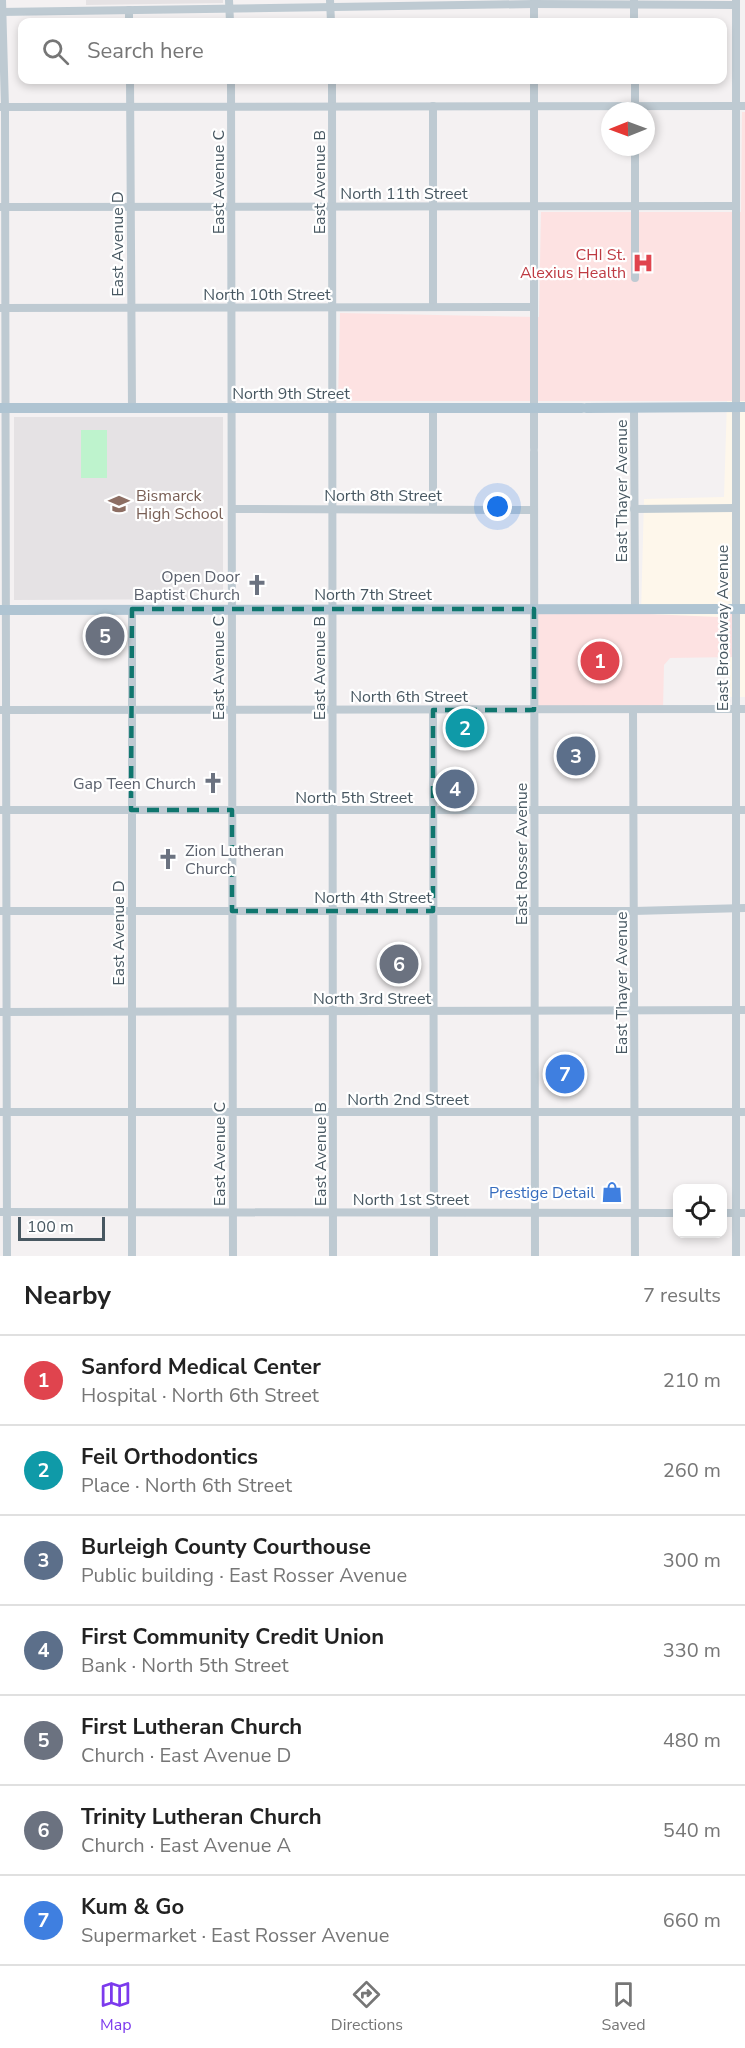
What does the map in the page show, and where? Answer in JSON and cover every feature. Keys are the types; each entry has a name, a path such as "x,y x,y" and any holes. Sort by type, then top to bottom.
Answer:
{"main road":[{"name":"North 9th Street","path":"3,408 741,407"},
{"name":"North 7th Street","path":"3,610 740,609"}],"street":[{"path":"3,0 1,12 3,107 3,1212 7,1256"},
{"path":"534,2 534,18"},
{"path":"634,2 634,18"},
{"path":"1,12 129,10 230,4 736,2"},
{"name":"East Broadway Avenue","path":"736,2 736,206 741,407 735,508 740,609 736,709 741,810 741,908 735,1010 736,1256"},
{"path":"129,10 129,18"},
{"name":"East Avenue D","path":"130,84 132,409"},
{"name":"East Avenue C","path":"231,84 233,1256"},
{"name":"East Avenue B","path":"332,84 333,1256"},
{"name":"East Rosser Avenue","path":"534,84 535,1256"},
{"path":"635,84 635,102"},
{"path":"433,106 433,307"},
{"path":"3,107 534,106 601,108"},
{"path":"655,108 745,106"},
{"path":"634,156 635,278"},
{"name":"North 11th Street","path":"2,207 736,206"},
{"name":"North 10th Street","path":"3,308 534,307"},
{"path":"433,408 434,508"},
{"name":"East Thayer Avenue","path":"634,408 635,609"},
{"path":"634,509 735,508"},
{"name":"North 8th Street","path":"232,509 534,510"},
{"name":"East Avenue D","path":"132,609 132,1256"},
{"name":"North 6th Street","path":"3,710 745,709"},
{"path":"433,710 434,1256"},
{"name":"East Thayer Avenue","path":"633,710 635,1256"},
{"name":"North 5th Street","path":"3,810 741,810"},
{"name":"North 4th Street","path":"4,911 634,911 741,908"},
{"name":"North 3rd Street","path":"4,1012 745,1010"},
{"name":"North 2nd Street","path":"4,1112 745,1112"},
{"name":"North 1st Street","path":"3,1212 673,1213"},
{"path":"727,1213 745,1213"}],"highlighted area":[{"path":"132,609 534,609 534,710 433,710 433,911 232,911 232,810 131,810"}],"shaded area":[{"path":"86,0 223,0 223,3 86,5"},
{"name":"CHI St. Alexius Health","path":"742,112 745,112 745,401 338,401 340,313 539,317 541,212 741,212"},
{"path":"727,401 745,401 745,697 730,697 730,657 641,614 644,499 724,497"},
{"name":"Bismarck High School","path":"14,417 223,417 223,599 14,600"},
{"path":"534,609 718,617 725,609 735,609 735,657 670,658 664,665 663,709 534,710"}],"green space":[{"path":"81,430 107,430 107,478 81,478"}],"place":[{"name":"CHI St. Alexius Health","path":"643,263"},
{"name":"Bismarck High School","path":"119,504"},
{"name":"Open Door Baptist Church","path":"257,585"},
{"name":"First Lutheran Church","path":"105,636"},
{"name":"Sanford Medical Center","path":"600,661"},
{"name":"Feil Orthodontics","path":"465,728"},
{"name":"Burleigh County Courthouse","path":"576,756"},
{"name":"Gap Teen Church","path":"213,783"},
{"name":"First Community Credit Union","path":"455,789"},
{"name":"Zion Lutheran Church","path":"168,859"},
{"name":"Trinity Lutheran Church","path":"399,964"},
{"name":"Kum & Go","path":"565,1074"},
{"name":"Prestige Detail","path":"612,1192"}]}
